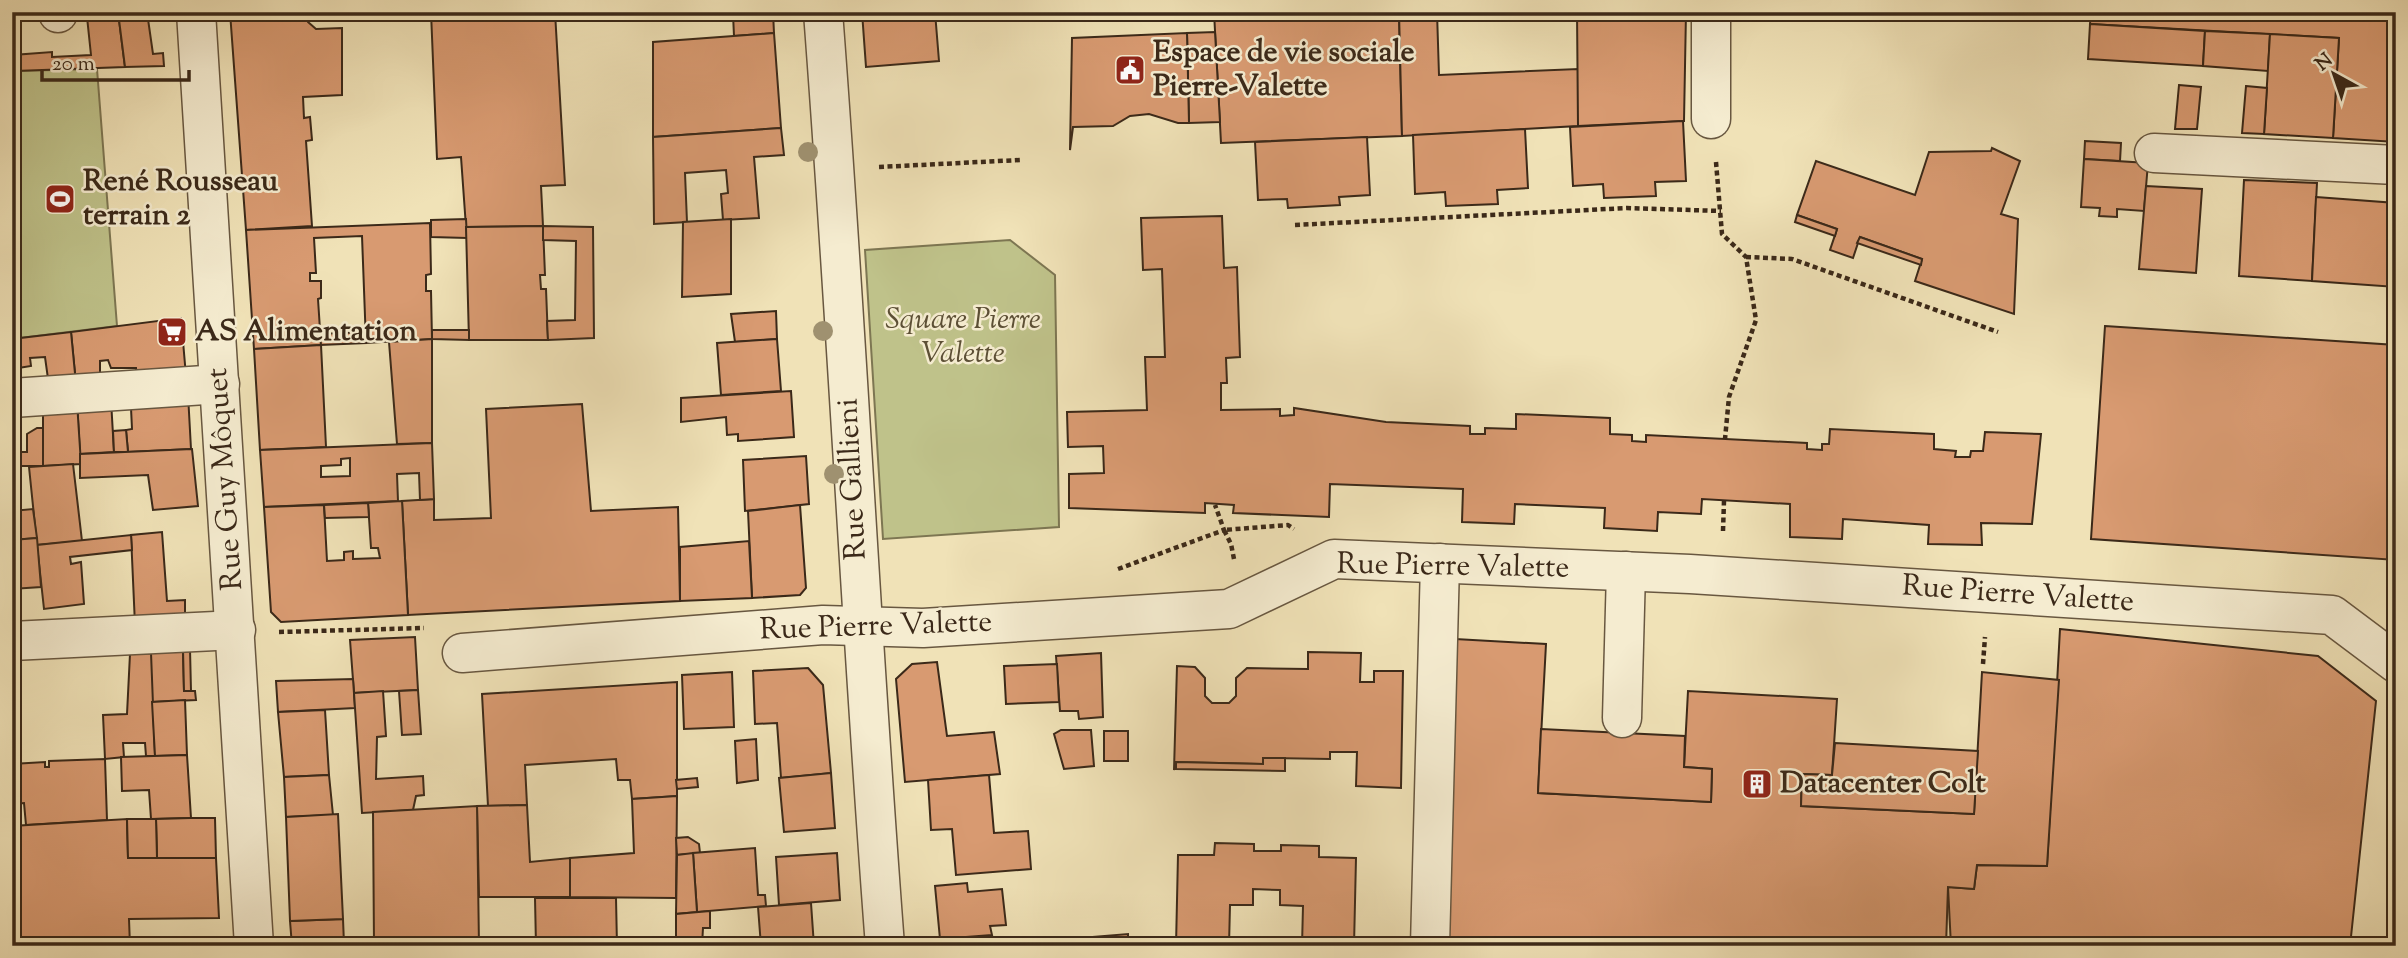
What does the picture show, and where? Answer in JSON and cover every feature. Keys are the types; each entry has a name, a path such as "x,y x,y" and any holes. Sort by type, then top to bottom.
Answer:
{"street":[{"name":"Rue Guy Môquet","path":"196,12 220,384 253,631 254,946"},
{"name":"Rue Gallieni","path":"823,12 837,201 861,624 886,946"},
{"path":"1711,12 1711,119"},
{"path":"2154,153 2396,165"},
{"path":"12,398 220,384"},
{"name":"Rue Pierre Valette","path":"462,653 861,624 923,628 1229,609 1334,559 1626,571 2332,615 2396,663"},
{"path":"1430,946 1440,563"},
{"path":"1622,718 1626,571"},
{"path":"12,641 253,631"}],"path":[{"path":"1711,119 1722,234 1746,257 1756,320 1729,397 1725,439"},
{"path":"868,168 1020,160"},
{"path":"1295,225 1627,208 1721,211"},
{"path":"1746,257 1792,258 1998,332"},
{"path":"1723,542 1724,501"},
{"path":"1215,505 1231,544 1232,554"},
{"path":"1105,574 1224,530 1288,525"},
{"path":"253,631 433,628"}],"green space":[{"name":"René Rousseau terrain 2","path":"97,69 117,326 12,339 12,71"},
{"name":"Square Pierre Valette","path":"1010,240 1055,275 1059,527 883,539 865,250"}],"building":[{"path":"72,12 118,12 125,67 15,71 13,55 52,52 52,57 91,55 87,17 72,19"},
{"path":"118,12 147,12 153,54 163,53 164,66 125,67"},
{"path":"230,12 307,12 308,22 316,29 342,28 342,95 303,97 304,118 310,117 312,140 306,141 312,226 246,230"},
{"path":"431,12 555,12 565,185 541,186 543,226 466,227 461,157 437,159"},
{"path":"773,12 774,33 734,36 733,14"},
{"path":"862,12 935,12 939,61 866,67"},
{"path":"1214,12 1399,12 1402,136 1221,143"},
{"path":"1399,12 1437,12 1439,75 1578,69 1578,126 1402,136"},
{"path":"1577,12 1686,12 1684,121 1578,126"},
{"path":"2076,12 2091,12 2090,21 2075,21"},
{"path":"2091,12 2396,12 2396,142 2333,138 2339,38 2090,24"},
{"path":"2090,24 2205,31 2203,66 2088,59"},
{"path":"2205,31 2270,34 2268,71 2203,66"},
{"path":"1215,32 1220,122 1189,123 1187,33"},
{"path":"774,33 781,128 653,137 653,42"},
{"name":"Espace de vie sociale Pierre-Valette","path":"1187,33 1189,123 1178,123 1149,114 1130,116 1113,126 1073,127 1070,150 1072,38"},
{"path":"2270,34 2339,38 2333,138 2264,134"},
{"path":"2179,85 2201,87 2197,129 2175,129"},
{"path":"2246,86 2267,88 2264,134 2242,133"},
{"path":"1683,121 1686,181 1655,182 1656,196 1604,198 1603,184 1573,186 1570,127"},
{"path":"781,128 784,155 754,157 759,218 723,220 721,194 728,193 726,170 685,173 687,222 654,224 653,137"},
{"path":"1525,129 1528,188 1497,190 1498,204 1446,206 1445,192 1415,194 1413,135"},
{"path":"1367,137 1370,195 1339,197 1340,205 1288,208 1287,199 1258,200 1255,142"},
{"path":"2085,141 2121,143 2120,161 2084,159"},
{"path":"1992,148 2020,161 2001,214 2018,219 2014,314 1915,281 1922,259 1860,237 1853,258 1830,250 1837,229 1797,215 1816,161 1915,195 1929,152 1991,151"},
{"path":"2084,159 2148,163 2144,211 2117,209 2117,217 2099,216 2100,208 2081,207"},
{"path":"2244,180 2317,183 2312,281 2239,276"},
{"path":"2146,186 2202,189 2196,273 2139,269"},
{"path":"2316,197 2396,203 2396,287 2312,281"},
{"path":"1797,215 1837,229 1835,236 1795,222"},
{"path":"1222,216 1224,268 1237,267 1240,357 1226,358 1227,383 1221,383 1221,410 1280,409 1280,416 1294,415 1294,408 1386,422 1470,426 1470,434 1485,434 1485,428 1516,429 1516,414 1610,418 1610,434 1632,435 1632,441 1646,442 1646,435 1807,443 1807,449 1822,450 1822,444 1829,444 1830,429 1934,434 1934,449 1956,451 1955,457 1970,457 1971,451 1983,451 1985,432 2041,434 2032,524 1981,523 1982,545 1928,544 1929,525 1843,519 1842,539 1790,537 1790,504 1702,499 1701,514 1658,512 1657,531 1604,528 1605,508 1515,504 1514,524 1462,522 1463,489 1330,484 1329,517 1233,513 1234,505 1205,503 1205,513 1069,508 1069,474 1104,473 1103,446 1068,447 1067,412 1147,410 1145,357 1165,357 1162,269 1143,270 1141,218"},
{"path":"466,219 467,238 431,237 431,220"},
{"path":"731,219 731,294 682,297 683,222"},
{"path":"430,223 431,274 426,275 426,291 431,291 432,339 366,343 362,236 314,238 316,273 310,273 310,281 321,281 321,298 318,299 321,345 254,349 246,230"},
{"path":"543,226 545,275 540,275 541,289 546,289 548,340 469,340 466,227"},
{"path":"543,226 593,227 594,338 548,340 547,321 575,320 576,241 543,240"},
{"path":"1860,237 1922,259 1921,265 1857,243"},
{"path":"776,311 777,339 735,342 731,314"},
{"path":"181,318 186,376 137,380 136,368 111,368 108,360 100,361 100,383 76,384 71,332"},
{"path":"2105,326 2396,345 2396,560 2091,539"},
{"path":"432,330 469,330 469,340 432,339"},
{"path":"71,332 76,384 49,386 45,357 30,358 31,366 12,369 12,339"},
{"path":"365,332 366,343 321,345 320,334"},
{"path":"432,339 432,443 397,444 389,342"},
{"path":"777,339 781,391 721,395 717,343"},
{"path":"321,345 326,447 260,450 254,349"},
{"path":"791,391 794,437 738,441 738,434 727,435 726,417 681,422 681,398"},
{"path":"188,394 191,449 128,452 126,430 132,429 131,408"},
{"path":"111,400 114,452 80,454 77,402"},
{"path":"77,402 81,464 43,466 43,405"},
{"path":"582,404 591,511 678,507 680,601 408,615 402,501 434,499 434,520 491,518 486,409"},
{"path":"37,428 43,428 43,466 20,466 19,452 27,452 27,434"},
{"path":"126,430 128,452 114,452 113,431"},
{"path":"432,443 434,499 420,500 419,473 397,474 398,501 264,507 260,450","holes":["350,458 350,476 321,477 321,466 341,465 341,459"]},
{"path":"192,449 198,506 153,510 148,475 80,478 80,454"},
{"path":"806,456 809,504 745,511 743,460"},
{"path":"73,464 82,541 37,545 29,467"},
{"path":"402,501 408,615 281,622 271,612 264,507 324,505 327,561 344,560 344,552 353,551 353,559 380,558 378,548 371,548 368,503"},
{"path":"368,503 369,517 325,518 324,505"},
{"path":"800,505 806,588 800,595 752,598 748,511"},
{"path":"33,509 37,538 12,540 12,511"},
{"path":"162,532 167,601 185,600 185,622 135,625 131,535"},
{"path":"131,535 132,550 70,557 71,564 81,562 84,604 44,609 37,545"},
{"path":"37,538 41,587 12,589 12,540"},
{"path":"749,541 752,598 680,601 680,547"},
{"path":"2060,629 2318,656 2376,701 2350,946 1951,946 1948,887 1974,889 1977,865 2047,866"},
{"path":"415,637 418,690 354,693 350,640"},
{"name":"Datacenter Colt","path":"1455,639 1546,644 1538,793 1711,802 1712,769 1684,767 1688,691 1837,699 1832,775 1802,774 1801,806 1974,814 1982,672 2059,680 2047,866 1977,865 1974,889 1948,887 1946,946 1445,946"},
{"path":"150,644 183,650 184,691 195,691 196,700 152,702"},
{"path":"190,649 191,691 184,691 183,650"},
{"path":"1308,652 1361,653 1360,682 1374,682 1374,671 1403,671 1401,788 1356,786 1357,752 1330,752 1330,759 1263,758 1263,764 1176,762 1174,770 1177,666 1195,667 1205,678 1205,696 1212,703 1229,703 1236,696 1236,678 1247,668 1308,669"},
{"path":"151,653 155,756 146,756 145,743 123,743 124,757 105,759 103,715 127,714 130,654"},
{"path":"1101,653 1103,717 1079,719 1078,711 1060,711 1056,656"},
{"path":"937,662 947,736 994,732 1000,774 905,782 896,679 912,664"},
{"path":"1057,664 1059,702 1006,704 1004,666"},
{"path":"808,668 823,685 831,773 781,778 777,723 755,724 753,671"},
{"path":"732,672 734,727 684,729 682,675"},
{"path":"353,679 355,708 278,712 276,681"},
{"path":"677,682 677,796 632,799 630,780 618,780 616,759 525,765 527,805 488,806 482,694"},
{"path":"418,690 421,734 402,735 399,691"},
{"path":"383,691 386,736 377,737 376,779 423,776 424,795 416,796 413,810 362,813 354,693"},
{"path":"185,700 187,755 155,756 152,702"},
{"path":"325,710 329,775 284,777 278,712"},
{"path":"1541,729 1685,736 1684,767 1712,769 1711,802 1538,793"},
{"path":"1061,730 1091,730 1094,766 1064,769 1054,734"},
{"path":"1104,731 1128,731 1128,761 1104,761"},
{"path":"756,739 758,780 737,783 735,741"},
{"path":"1835,743 1978,751 1974,814 1801,806 1802,774 1832,775"},
{"path":"187,755 191,818 151,819 149,790 122,791 121,757"},
{"path":"1263,758 1285,758 1285,771 1176,769 1176,762 1263,764"},
{"path":"105,759 107,820 26,825 24,803 13,804 12,764 45,762 45,767 49,767 49,761"},
{"path":"831,773 835,828 784,832 779,778"},
{"path":"329,775 333,815 286,817 284,777"},
{"path":"989,775 994,833 1028,831 1031,869 956,875 952,829 931,830 928,780"},
{"path":"697,778 698,787 677,789 676,780"},
{"path":"677,796 676,898 570,897 570,858 634,853 632,799"},
{"path":"527,805 530,862 570,858 570,897 479,897 477,806"},
{"path":"477,806 479,946 292,946 290,921 343,919 344,944 374,943 373,812"},
{"path":"338,814 343,919 290,921 286,817"},
{"path":"215,818 216,858 157,858 156,819"},
{"path":"127,819 128,858 216,858 219,918 129,919 130,946 18,946 18,942 12,942 12,826"},
{"path":"127,819 156,819 157,858 128,858"},
{"path":"688,837 699,844 700,853 677,855 676,838"},
{"path":"1215,843 1254,844 1254,851 1281,851 1281,845 1319,846 1319,857 1356,858 1354,946 1302,946 1303,906 1280,905 1280,890 1253,889 1253,905 1230,905 1229,946 1176,946 1178,855 1214,855"},
{"path":"755,848 758,895 765,895 766,906 697,912 693,853"},
{"path":"693,853 697,912 676,914 677,855"},
{"path":"837,853 840,900 779,905 776,857"},
{"path":"967,883 968,892 1002,889 1006,925 990,926 992,935 940,939 935,886"},
{"path":"535,898 616,898 617,946 536,946"},
{"path":"811,903 814,946 761,946 758,907"},
{"path":"710,911 710,928 703,928 702,946 676,946 676,914"},
{"path":"1128,934 1128,946 981,946"}],"place":[{"name":"Espace de vie sociale Pierre-Valette","path":"1130,70"},
{"name":"René Rousseau terrain 2","path":"60,199"},
{"name":"AS Alimentation","path":"172,332"},
{"name":"Datacenter Colt","path":"1757,784"}]}
